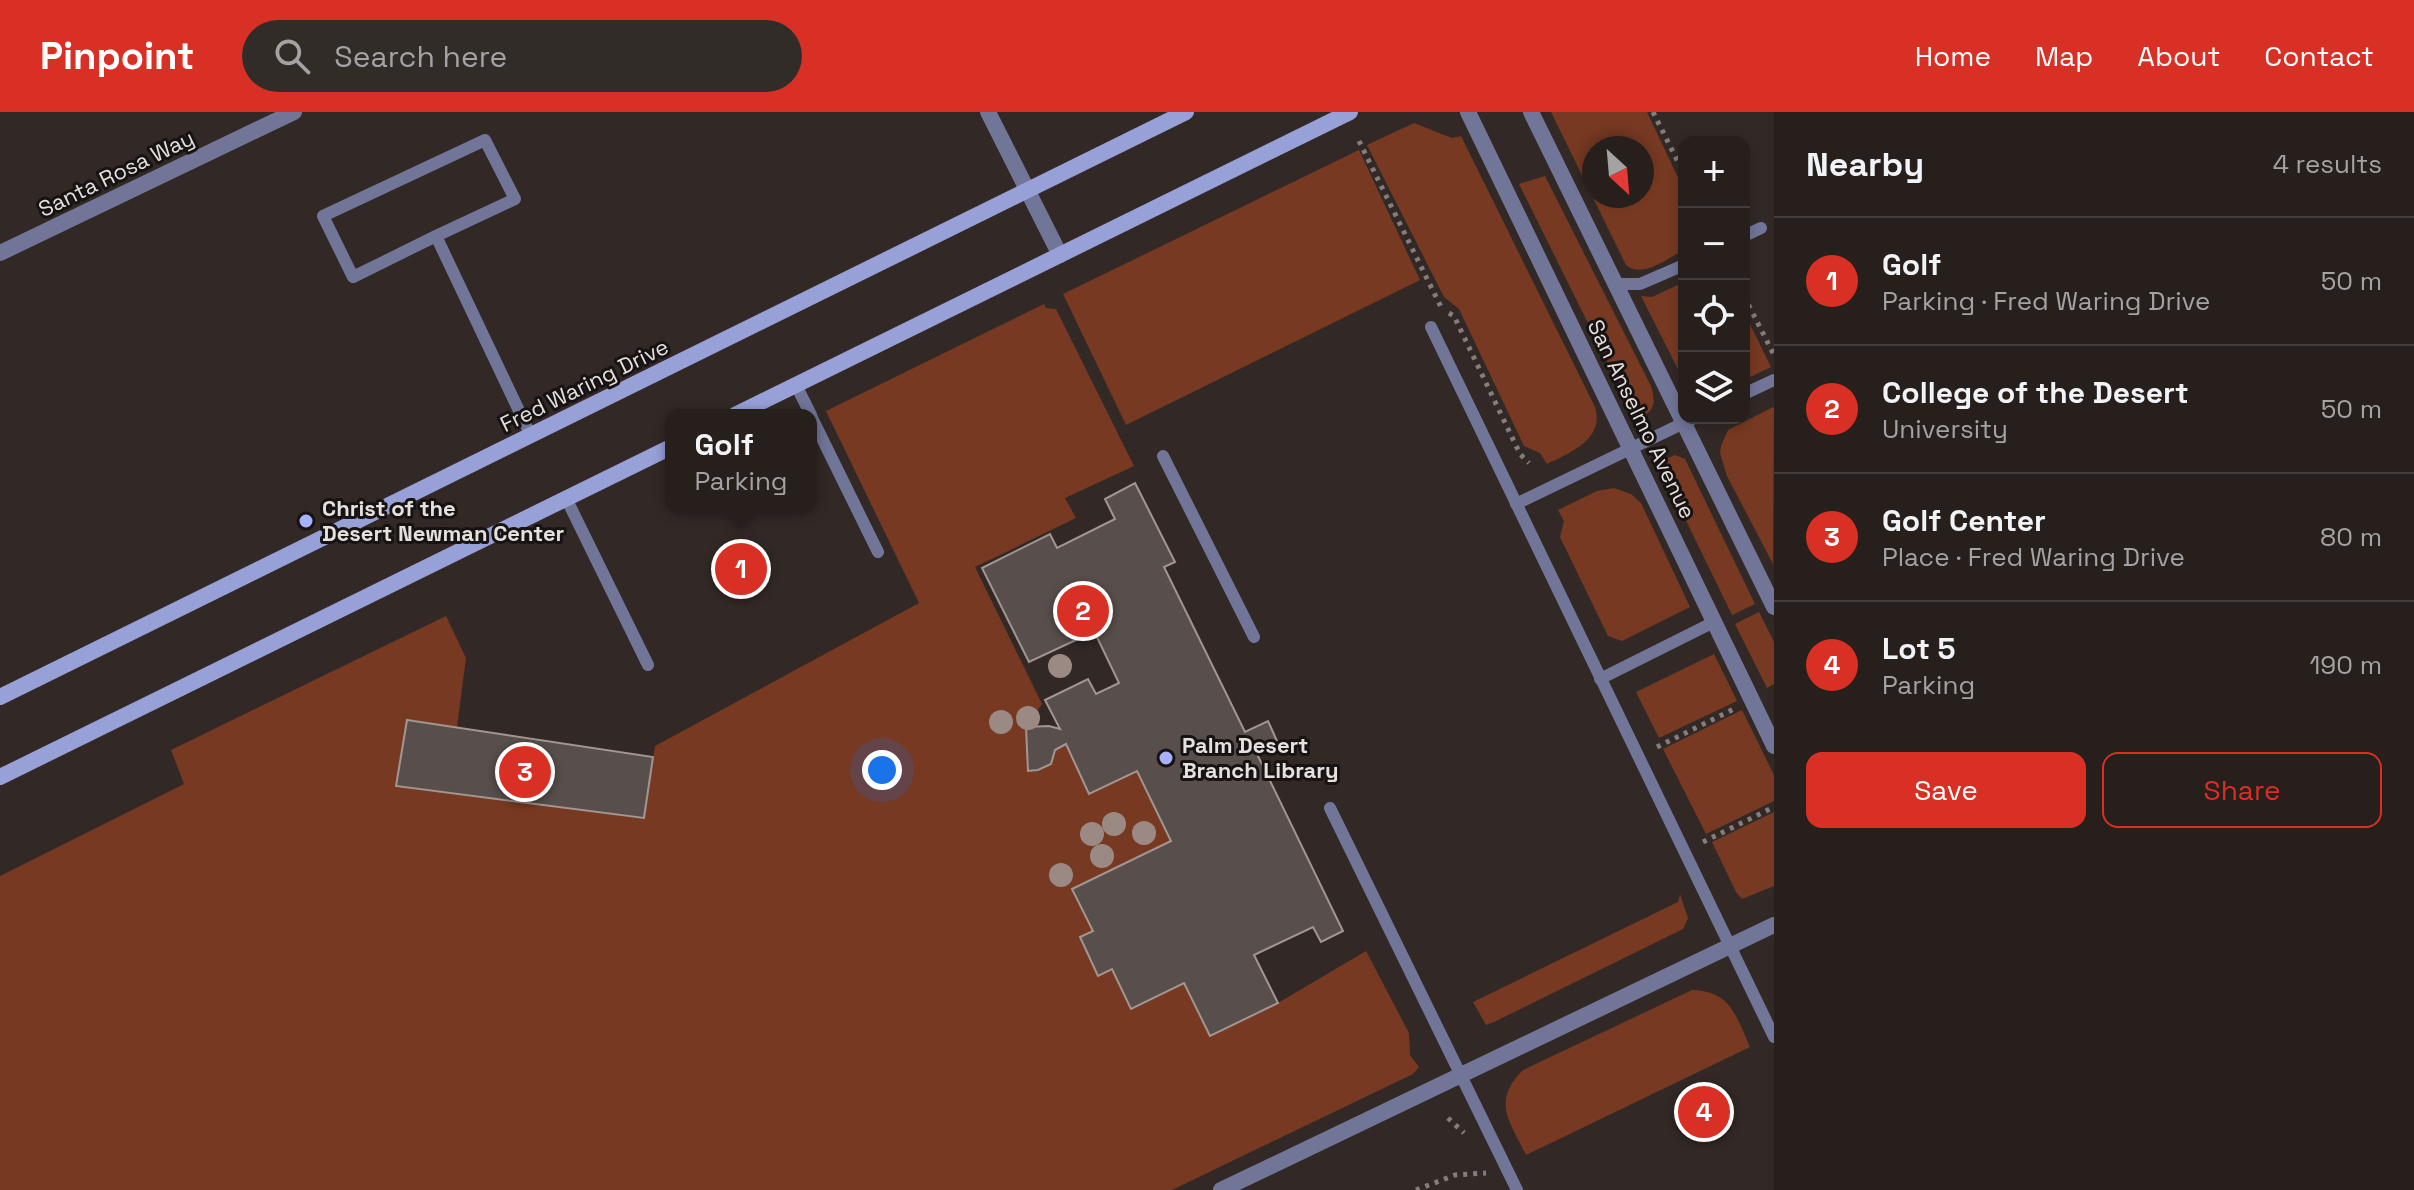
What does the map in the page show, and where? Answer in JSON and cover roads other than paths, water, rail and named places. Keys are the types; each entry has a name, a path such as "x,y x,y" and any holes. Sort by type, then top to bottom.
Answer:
{"main road":[{"name":"Fred Waring Drive","path":"0,697 1186,112"},
{"path":"747,409 1350,112"},
{"path":"0,777 665,450"}],"street":[{"name":"Santa Rosa Way","path":"0,253 294,112"},
{"path":"988,112 1060,255"},
{"name":"San Anselmo Avenue","path":"1468,112 1774,746"},
{"name":"San Anselmo Avenue","path":"1531,112 1615,284 1678,402"},
{"name":"San Anselmo Avenue","path":"1689,424 1769,587 1774,607"},
{"path":"1221,1190 1774,925"}],"lane":[{"path":"485,140 515,199 436,236 353,277 323,216 485,140"},
{"path":"1750,233 1761,228"},
{"path":"436,236 531,436"},
{"path":"1615,284 1640,284 1678,268"},
{"path":"1431,327 1774,1037"},
{"path":"1750,391 1774,380"},
{"path":"796,385 808,409"},
{"path":"1516,504 1682,424"},
{"path":"817,428 878,552"},
{"path":"1163,456 1254,637"},
{"path":"566,498 648,665"},
{"path":"1600,679 1714,622"},
{"path":"1330,808 1517,1190"}],"place":[{"name":"Christ of the Desert Newman Center","path":"306,521"},
{"name":"Golf","path":"741,569"},
{"name":"College of the Desert","path":"1083,611"},
{"name":"Palm Desert Branch Library","path":"1166,758"},
{"name":"Golf Center","path":"525,772"},
{"name":"Lot 5","path":"1704,1112"}]}
